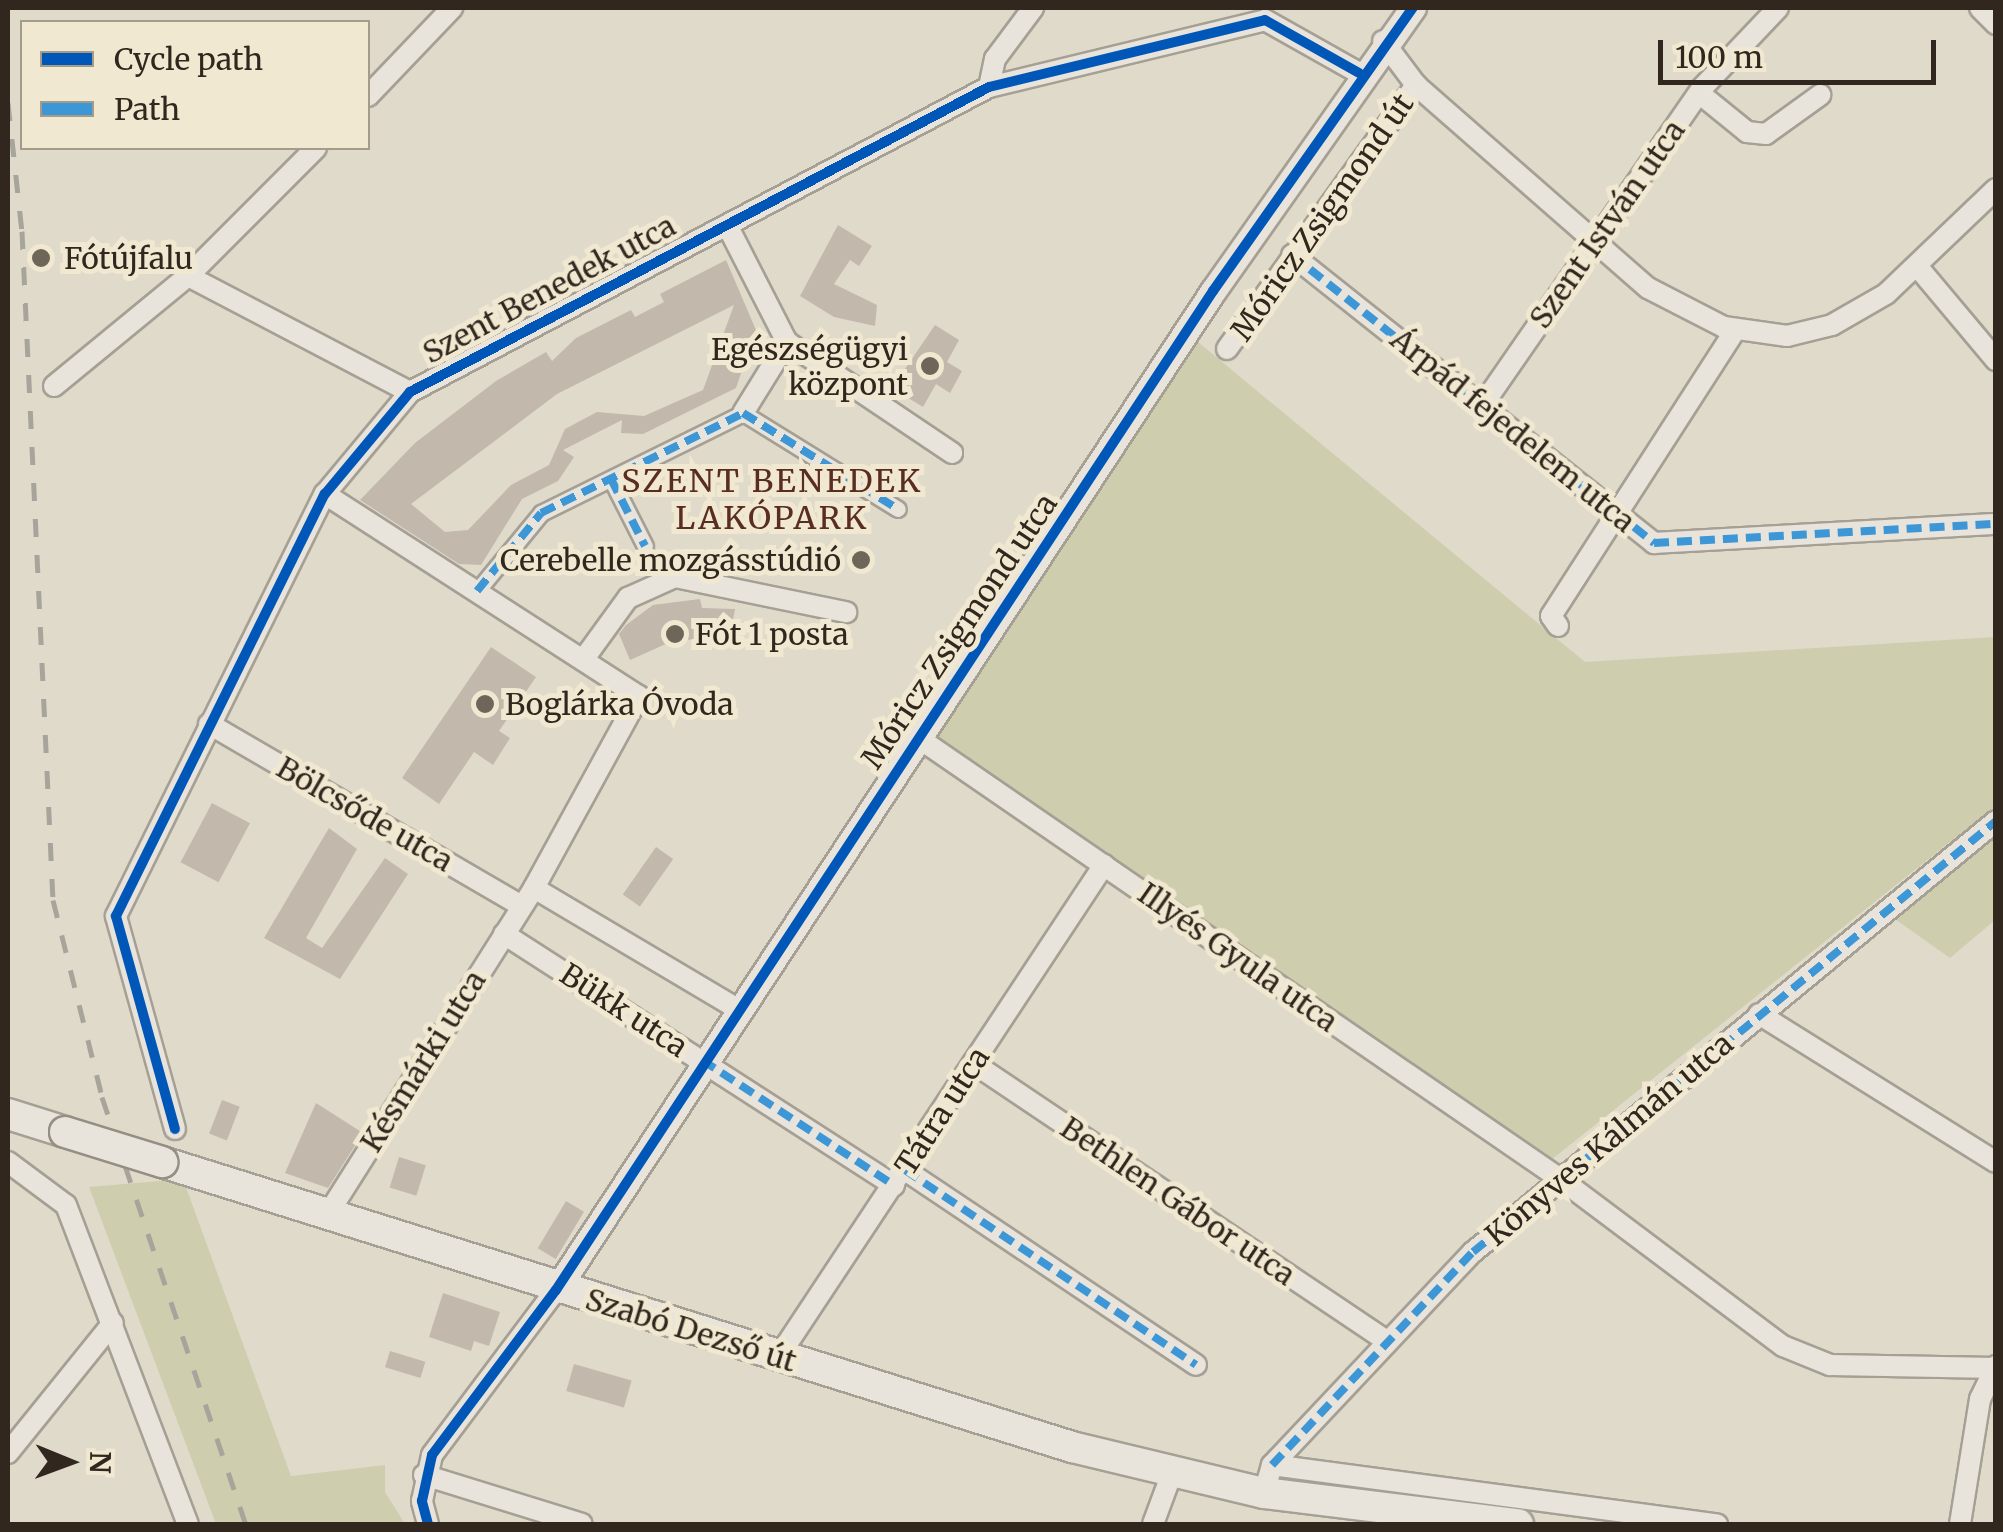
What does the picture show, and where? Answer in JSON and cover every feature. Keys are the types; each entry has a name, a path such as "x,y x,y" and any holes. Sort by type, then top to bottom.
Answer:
{"main road":[{"name":"Szabó Dezső út","path":"8,1114 556,1290 1172,1472 1268,1479 1331,1512 1518,1524"}],"street":[{"path":"370,94 452,8"},
{"path":"988,87 995,59 1034,8"},
{"name":"Móricz Zsigmond utca","path":"556,1290 702,1060 1359,73 1413,8"},
{"name":"Szent István utca","path":"1484,403 1699,92 1778,8"},
{"path":"1980,8 1996,24"},
{"name":"Szent Benedek utca","path":"175,1129 116,916 325,494 410,392 988,87 1265,20 1359,73"},
{"path":"1383,41 1416,84 1648,288 1736,328 1786,336 1832,325 1917,266 1996,189"},
{"name":"Móricz Zsigmond út","path":"1227,349 1416,84"},
{"path":"1699,92 1747,132 1766,134 1820,94"},
{"path":"54,386 188,276 314,150"},
{"path":"727,225 787,342 952,453"},
{"name":"Árpád fejedelem utca","path":"1292,255 1484,403 1654,543 1996,524"},
{"path":"1917,266 1996,360"},
{"path":"188,276 410,392"},
{"path":"1558,626 1551,616 1736,328"},
{"path":"476,592 540,513 742,414 787,342"},
{"path":"742,414 898,509"},
{"path":"611,479 645,546"},
{"path":"325,494 583,660 628,598 675,577 846,612"},
{"name":"Késmárki utca","path":"326,1217 534,888 638,696 583,660"},
{"name":"Bölcsőde utca","path":"209,724 520,905"},
{"name":"Illyés Gyula utca","path":"917,737 1559,1178 1782,1346 1830,1365 1995,1367"},
{"name":"Könyves Kálmán utca","path":"1268,1479 1383,1338 1559,1178 1996,822"},
{"name":"Tátra utca","path":"778,1356 900,1178 1104,865"},
{"name":"Bükk utca","path":"534,888 738,1009"},
{"name":"Bükk utca","path":"504,934 1196,1365"},
{"path":"1759,1014 1996,1162"},
{"name":"Bethlen Gábor utca","path":"973,1064 1383,1338"},
{"path":"8,1162 60,1195 188,1524"},
{"path":"428,1524 424,1475 556,1290"},
{"path":"8,1452 113,1323"},
{"path":"1960,1524 1980,1399 1995,1367"},
{"path":"1152,1524 1172,1472"},
{"path":"424,1475 582,1524"},
{"path":"1268,1479 1717,1524"}],"green space":[{"path":"1186,332 1585,662 1995,637 1995,806 1551,1160 934,735"},
{"path":"1995,821 1995,920 1950,958 1885,912"},
{"path":"183,1179 291,1476 385,1465 385,1492 405,1524 216,1524 89,1187"}],"building":[{"path":"838,225 872,246 859,266 850,260 834,284 877,305 875,326 834,317 800,296"},
{"name":"SZENT BENEDEK LAKÓPARK","path":"726,260 756,330 736,388 643,434 621,433 622,420 563,450 574,457 558,481 522,499 481,565 459,564 360,500 415,443 496,381 546,352 552,361 576,338 631,310 635,317 664,302 660,294","holes":["734,305 703,390 644,416 597,412 565,429 549,465 511,485 468,530 445,532 411,504 557,394"]},
{"name":"Egészségügyi központ","path":"935,325 959,340 947,362 962,371 950,393 936,384 923,407 892,388"},
{"name":"Fót 1 posta","path":"700,599 702,608 735,609 729,642 677,639 630,660 619,634 626,625 653,605"},
{"name":"Boglárka Óvoda","path":"491,647 536,677 499,731 510,738 493,765 474,752 439,804 402,778"},
{"path":"212,803 250,823 219,882 181,862"},
{"path":"329,828 357,849 306,938 322,948 385,858 408,874 340,979 264,938"},
{"path":"656,847 673,859 640,907 623,895"},
{"path":"222,1100 240,1107 227,1140 209,1134"},
{"path":"316,1103 363,1133 328,1188 285,1173"},
{"path":"399,1157 426,1165 416,1196 390,1188"},
{"path":"566,1201 584,1212 556,1259 538,1248"},
{"path":"443,1293 500,1312 489,1346 474,1341 471,1351 429,1337"},
{"path":"390,1351 425,1362 420,1378 385,1367"},
{"path":"574,1364 632,1381 624,1407 566,1391"}],"railway":[{"path":"8,103 22,231 53,900 102,1097 246,1524"}],"marked path":[{"path":"1292,255 1654,543 1996,524"},
{"path":"477,591 541,513 743,413 898,509"},
{"path":"611,479 645,546"},
{"path":"1272,1465 1473,1252 1996,821"},
{"path":"702,1060 894,1185"},
{"path":"905,1170 1196,1365"}],"cycle path":[{"path":"428,1524 422,1501 432,1455 556,1290 1213,291 1413,8"},
{"path":"175,1129 116,916 325,494 410,392 989,87 1265,20 1359,73"}],"place":[{"name":"Fótújfalu","path":"41,258"},
{"name":"Egészségügyi központ","path":"930,366"},
{"name":"Cerebelle mozgásstúdió","path":"861,560"},
{"name":"Fót 1 posta","path":"675,634"},
{"name":"Boglárka Óvoda","path":"485,704"}],"district":[{"name":"SZENT BENEDEK LAKÓPARK","path":"772,500"}]}
